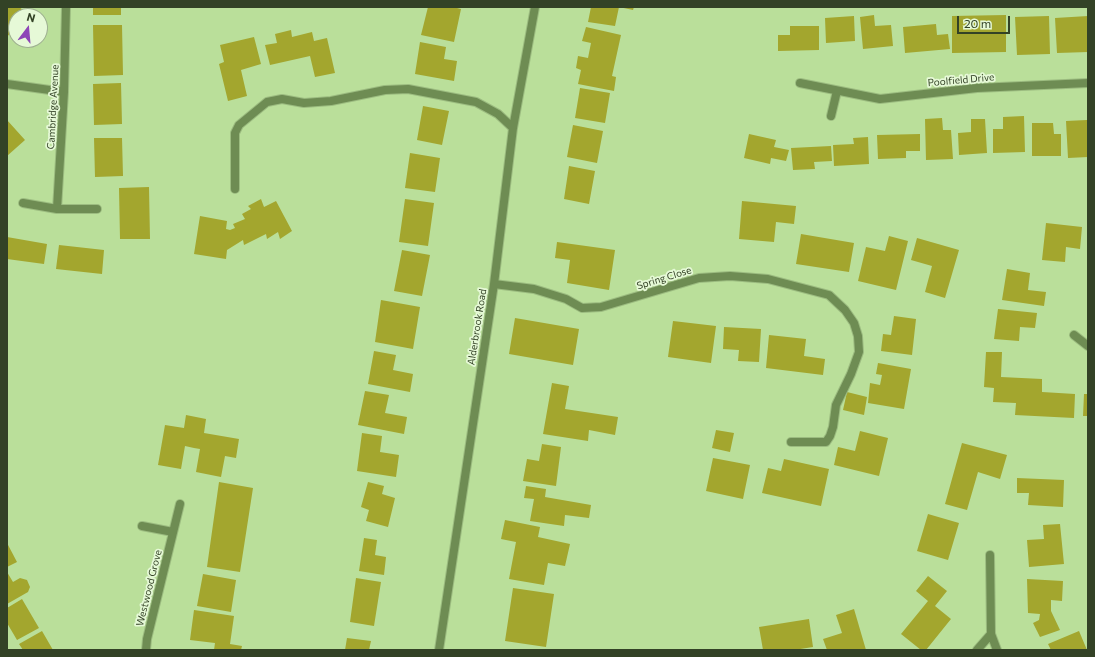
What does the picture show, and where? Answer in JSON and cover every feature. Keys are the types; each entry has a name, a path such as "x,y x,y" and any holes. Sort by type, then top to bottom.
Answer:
{"street":[{"name":"Cambridge Avenue","path":"58,209 64,92 66,7"},
{"name":"Alderbrook Road","path":"439,650 494,284 513,128 535,7"},
{"name":"Poolfield Drive","path":"800,83 880,99 977,88 1088,83"},
{"path":"7,84 64,92"},
{"path":"235,189 235,133 238,124 267,102 282,99 304,103 331,101 385,90 408,89 476,102 498,114 513,128"},
{"path":"831,116 837,91"},
{"path":"24,203 58,209 97,209"},
{"name":"Spring Close","path":"494,284 534,289 566,300 582,308 601,307 699,278 730,276 768,279 829,295 845,310 854,323 858,336 859,352 852,374 836,405 833,427 826,442 791,442"},
{"path":"1074,335 1088,346"},
{"name":"Westwood Grove","path":"146,650 147,639 180,504"},
{"path":"142,526 173,532"},
{"path":"990,555 991,634 997,650"},
{"path":"977,650 991,634"}],"building":[{"path":"7,7 19,7 20,8 8,8 7,37"},
{"path":"93,7 121,7 121,15 93,15"},
{"path":"428,7 453,7 461,9 454,42 421,35"},
{"path":"591,7 619,7 615,26 588,22"},
{"path":"619,7 634,7 633,10"},
{"path":"874,15 875,26 891,25 893,46 863,49 860,17"},
{"path":"1006,15 1006,52 952,53 952,16"},
{"path":"854,16 855,41 826,43 825,18"},
{"path":"1049,16 1050,54 1017,55 1015,17"},
{"path":"1088,16 1088,52 1057,53 1055,18"},
{"path":"936,24 937,35 948,34 950,49 905,53 903,27"},
{"path":"93,25 122,25 123,75 94,76"},
{"path":"790,26 819,26 819,50 778,51 778,35 790,35"},
{"path":"586,27 621,35 612,76 616,77 614,91 578,84 581,70 576,68 578,56 588,58 591,43 582,41"},
{"path":"291,30 292,37 312,32 314,41 327,38 335,73 315,77 310,56 270,65 265,45 277,43 275,34"},
{"path":"254,37 261,64 241,70 247,96 228,101 219,64 224,62 220,45"},
{"path":"420,42 446,47 444,59 457,61 454,81 415,74"},
{"path":"121,83 122,124 94,125 93,84"},
{"path":"580,88 610,93 605,123 575,118"},
{"path":"423,106 449,111 442,145 417,140"},
{"path":"1024,116 1025,152 993,153 993,129 1003,129 1003,117"},
{"path":"942,118 943,130 951,130 953,159 926,160 925,119"},
{"path":"971,119 985,119 987,153 959,155 958,133 971,132"},
{"path":"7,120 25,140 7,156"},
{"path":"1087,120 1088,157 1068,158 1066,121"},
{"path":"1032,123 1053,123 1054,134 1061,134 1061,156 1032,156"},
{"path":"573,125 603,131 597,163 567,157"},
{"path":"749,134 776,140 774,147 789,150 786,161 771,158 770,164 744,158"},
{"path":"920,134 920,151 906,151 906,158 878,159 877,135"},
{"path":"868,137 869,164 834,166 833,145 854,144 853,138"},
{"path":"94,138 122,138 123,176 95,177"},
{"path":"831,146 832,161 814,162 815,169 793,170 791,148"},
{"path":"410,153 440,158 435,192 405,188"},
{"path":"569,166 595,171 589,204 564,199"},
{"path":"149,187 150,239 120,239 119,188"},
{"path":"261,199 264,207 276,201 292,231 280,239 278,232 267,239 266,234 244,245 243,240 227,250 226,259 194,254 200,216 227,221 226,229 230,230 235,228 233,224 245,219 242,214 251,209 248,206"},
{"path":"405,199 434,203 428,246 399,242"},
{"path":"742,201 796,206 794,224 776,222 774,242 739,239"},
{"path":"1046,223 1082,227 1080,249 1066,247 1065,262 1042,260"},
{"path":"801,234 854,243 849,272 796,264"},
{"path":"889,236 908,241 896,290 858,281 866,247 885,251"},
{"path":"7,237 47,244 44,264 7,259"},
{"path":"917,238 959,250 945,298 925,292 932,266 911,260"},
{"path":"557,242 615,250 609,290 567,283 570,260 555,258"},
{"path":"59,245 104,250 102,274 56,269"},
{"path":"402,250 430,255 422,296 394,291"},
{"path":"1007,269 1030,273 1028,290 1046,292 1044,306 1002,300"},
{"path":"381,300 420,307 413,349 375,342"},
{"path":"998,309 1037,313 1035,328 1020,327 1019,341 994,339"},
{"path":"894,316 916,319 912,355 881,351 883,334 891,335"},
{"path":"515,318 579,329 573,365 509,354"},
{"path":"673,321 716,326 711,363 668,357"},
{"path":"724,327 761,329 759,362 738,361 739,350 723,349"},
{"path":"769,335 806,339 804,356 825,359 823,375 766,368"},
{"path":"374,351 396,355 393,370 413,374 410,392 368,384"},
{"path":"986,352 1002,352 1001,377 1042,379 1042,392 1075,394 1074,418 1015,415 1016,403 993,402 994,388 984,387"},
{"path":"878,363 911,369 904,409 868,403 870,383 880,385 882,375 876,374"},
{"path":"552,383 569,386 565,409 618,417 615,435 589,430 588,441 543,434"},
{"path":"365,391 389,395 385,413 407,417 404,434 358,425"},
{"path":"847,392 867,397 864,415 843,410"},
{"path":"1084,394 1088,394 1088,416 1083,416"},
{"path":"186,415 206,419 204,433 239,439 236,458 225,456 221,477 196,472 200,449 185,446 181,469 158,465 165,425 184,428"},
{"path":"716,430 734,433 730,452 712,448"},
{"path":"860,431 888,438 879,476 834,465 838,447 855,451"},
{"path":"362,433 382,436 380,452 399,455 396,477 357,471"},
{"path":"962,443 1007,455 1000,479 978,472 967,510 945,504"},
{"path":"542,444 561,447 556,486 523,481 527,459 539,461"},
{"path":"713,458 750,465 743,499 706,491"},
{"path":"784,459 829,469 821,506 762,493 768,468 781,471"},
{"path":"1017,478 1064,480 1063,507 1028,505 1029,493 1017,493"},
{"path":"219,482 253,488 240,572 207,567"},
{"path":"368,482 384,486 382,494 395,498 388,527 366,521 369,510 361,507"},
{"path":"526,486 546,489 545,497 591,505 589,518 565,515 564,526 530,521 534,499 524,498"},
{"path":"928,514 959,523 948,560 917,551"},
{"path":"505,520 540,527 538,537 570,544 565,566 548,563 544,585 509,579 516,542 501,539"},
{"path":"1060,524 1064,564 1029,567 1027,540 1044,539 1043,525"},
{"path":"364,538 377,540 375,555 386,557 384,575 359,571"},
{"path":"7,543 17,562 7,567"},
{"path":"7,572 13,582 20,578 27,580 30,587 28,592 7,604"},
{"path":"203,574 236,580 231,612 197,606"},
{"path":"928,576 947,591 935,606 951,619 926,650 921,650 901,634 928,601 916,591"},
{"path":"356,578 381,582 374,626 350,622"},
{"path":"1027,579 1063,581 1062,601 1051,600 1051,611 1060,630 1040,637 1033,623 1039,620 1040,614 1028,613"},
{"path":"513,588 554,594 546,647 505,641"},
{"path":"22,599 39,628 17,640 7,623 7,608"},
{"path":"854,609 866,650 827,650 823,639 842,633 836,615"},
{"path":"194,610 234,616 230,644 242,646 241,650 214,650 215,643 190,640"},
{"path":"809,619 813,647 794,650 763,650 759,627"},
{"path":"42,631 53,650 23,650 19,644"},
{"path":"1079,631 1087,650 1051,650 1048,644"},
{"path":"347,638 371,641 369,650 345,650"}]}
